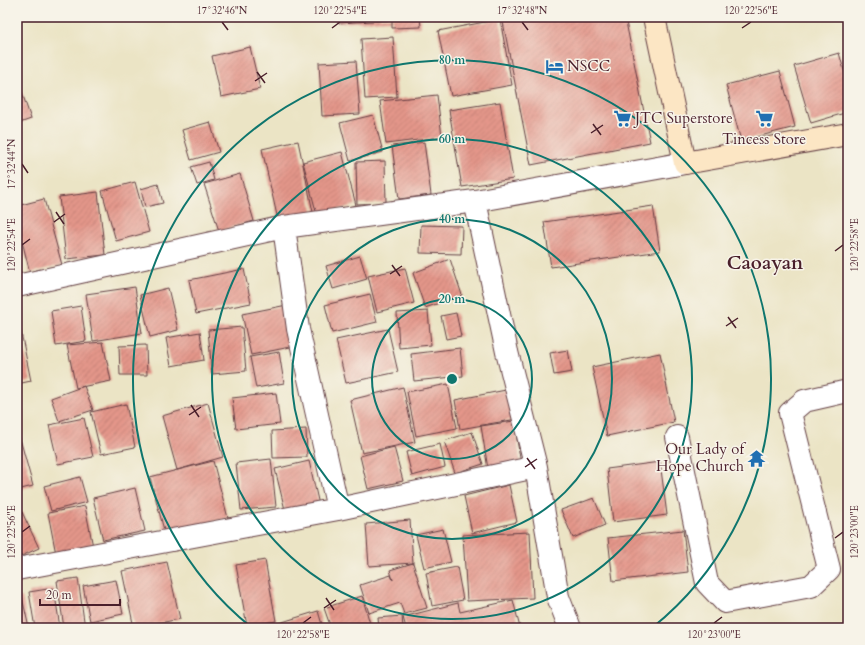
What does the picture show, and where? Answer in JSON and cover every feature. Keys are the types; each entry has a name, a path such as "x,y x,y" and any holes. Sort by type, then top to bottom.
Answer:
{"main road":[{"path":"654,17 685,163 848,134"}],"street":[{"path":"17,286 284,227 475,201 685,163"},
{"path":"475,201 507,352 536,467 558,597 570,628"},
{"path":"284,227 298,329 338,509"},
{"path":"677,437 707,583 724,602 811,586 829,569 790,413 804,401 842,393"},
{"path":"17,569 338,509 536,467"}],"building":[{"path":"338,17 391,17 391,20 338,23"},
{"path":"392,17 420,17 421,27 392,28"},
{"path":"502,17 625,17 650,142 531,165"},
{"path":"500,19 512,85 451,96 438,31"},
{"path":"393,37 397,97 365,99 361,39"},
{"path":"250,47 260,89 221,97 212,56"},
{"path":"839,53 848,84 848,112 811,123 794,66"},
{"path":"356,61 360,114 322,116 319,63"},
{"path":"780,71 795,127 741,141 726,85"},
{"path":"17,78 31,119 17,124"},
{"path":"437,95 442,137 386,144 380,101"},
{"path":"500,102 513,179 462,187 449,110"},
{"path":"373,115 383,152 350,161 340,123"},
{"path":"210,122 219,152 191,160 182,130"},
{"path":"298,141 313,212 278,220 262,149"},
{"path":"424,142 431,195 399,199 392,146"},
{"path":"342,152 356,205 317,215 303,162"},
{"path":"385,161 386,203 357,204 356,162"},
{"path":"209,162 214,180 197,185 191,167"},
{"path":"240,174 254,221 219,231 204,184"},
{"path":"135,182 149,232 116,241 102,191"},
{"path":"158,184 163,203 145,207 141,189"},
{"path":"98,192 105,255 66,259 59,197"},
{"path":"44,199 62,265 30,273 17,221 17,206"},
{"path":"653,206 660,251 551,267 544,222"},
{"path":"421,225 462,226 461,254 420,253"},
{"path":"360,256 367,279 333,289 326,266"},
{"path":"450,259 462,295 425,308 413,273"},
{"path":"405,268 414,303 377,312 368,276"},
{"path":"244,269 251,303 196,314 189,280"},
{"path":"135,287 142,333 93,341 86,294"},
{"path":"168,288 178,330 150,337 140,295"},
{"path":"370,294 377,322 332,333 325,305"},
{"path":"287,305 295,346 251,355 242,314"},
{"path":"81,306 86,341 56,346 51,311"},
{"path":"428,311 431,345 399,348 397,313"},
{"path":"17,313 31,381 17,384"},
{"path":"456,313 461,336 446,339 441,316"},
{"path":"242,327 246,371 212,374 208,330"},
{"path":"388,329 398,372 346,383 336,340"},
{"path":"200,332 204,360 171,366 166,338"},
{"path":"103,342 111,381 76,388 67,345"},
{"path":"146,345 147,375 120,375 119,346"},
{"path":"460,348 463,376 414,381 411,354"},
{"path":"568,350 572,372 554,375 550,353"},
{"path":"279,352 284,383 256,388 250,357"},
{"path":"660,353 674,422 607,436 592,367"},
{"path":"448,384 457,428 416,436 407,392"},
{"path":"84,386 93,410 59,421 51,398"},
{"path":"403,387 415,442 362,453 350,400"},
{"path":"511,389 517,419 460,429 455,400"},
{"path":"276,393 280,424 236,429 232,398"},
{"path":"208,403 223,457 177,470 162,416"},
{"path":"126,404 135,447 101,454 91,412"},
{"path":"84,418 93,457 58,464 49,425"},
{"path":"514,421 521,464 488,469 481,426"},
{"path":"306,429 307,457 273,458 272,431"},
{"path":"472,432 483,464 455,473 444,441"},
{"path":"19,435 33,486 17,490 17,436"},
{"path":"440,444 445,467 412,476 406,452"},
{"path":"394,447 403,481 368,489 360,456"},
{"path":"271,459 276,507 241,510 236,463"},
{"path":"213,461 228,518 165,534 150,477"},
{"path":"309,461 319,505 286,514 275,469"},
{"path":"660,462 667,515 613,522 607,469"},
{"path":"80,477 87,502 51,511 44,486"},
{"path":"509,485 517,522 472,533 464,496"},
{"path":"135,488 145,531 103,540 93,498"},
{"path":"594,498 605,525 573,538 561,510"},
{"path":"85,506 93,547 56,554 48,513"},
{"path":"22,512 39,548 17,558 17,514"},
{"path":"410,520 413,563 369,566 366,524"},
{"path":"443,529 451,562 424,568 416,535"},
{"path":"683,530 688,572 613,581 608,538"},
{"path":"530,532 533,598 467,601 463,535"},
{"path":"265,560 276,621 247,626 236,565"},
{"path":"167,562 180,619 134,628 122,571"},
{"path":"413,563 427,608 404,614 400,603 369,613 360,585 391,575 393,580 390,570"},
{"path":"457,567 463,600 432,606 426,573"},
{"path":"78,578 85,628 64,628 57,581"},
{"path":"116,580 123,614 90,621 83,586"},
{"path":"54,588 60,628 35,628 29,592"},
{"path":"362,596 371,627 331,628 324,608"},
{"path":"22,597 29,628 17,628 17,598"},
{"path":"513,600 520,628 406,628 403,617 458,603 460,612"},
{"path":"318,611 323,628 281,628 279,623"},
{"path":"402,616 403,628 379,628 378,618"}],"place":[{"name":"NSCC","path":"554,66"},
{"name":"JTC Superstore","path":"622,118"},
{"name":"Tincess Store","path":"764,118"},
{"name":"Our Lady of Hope Church","path":"757,458"}],"district":[{"name":"Caoayan","path":"765,262"}]}
